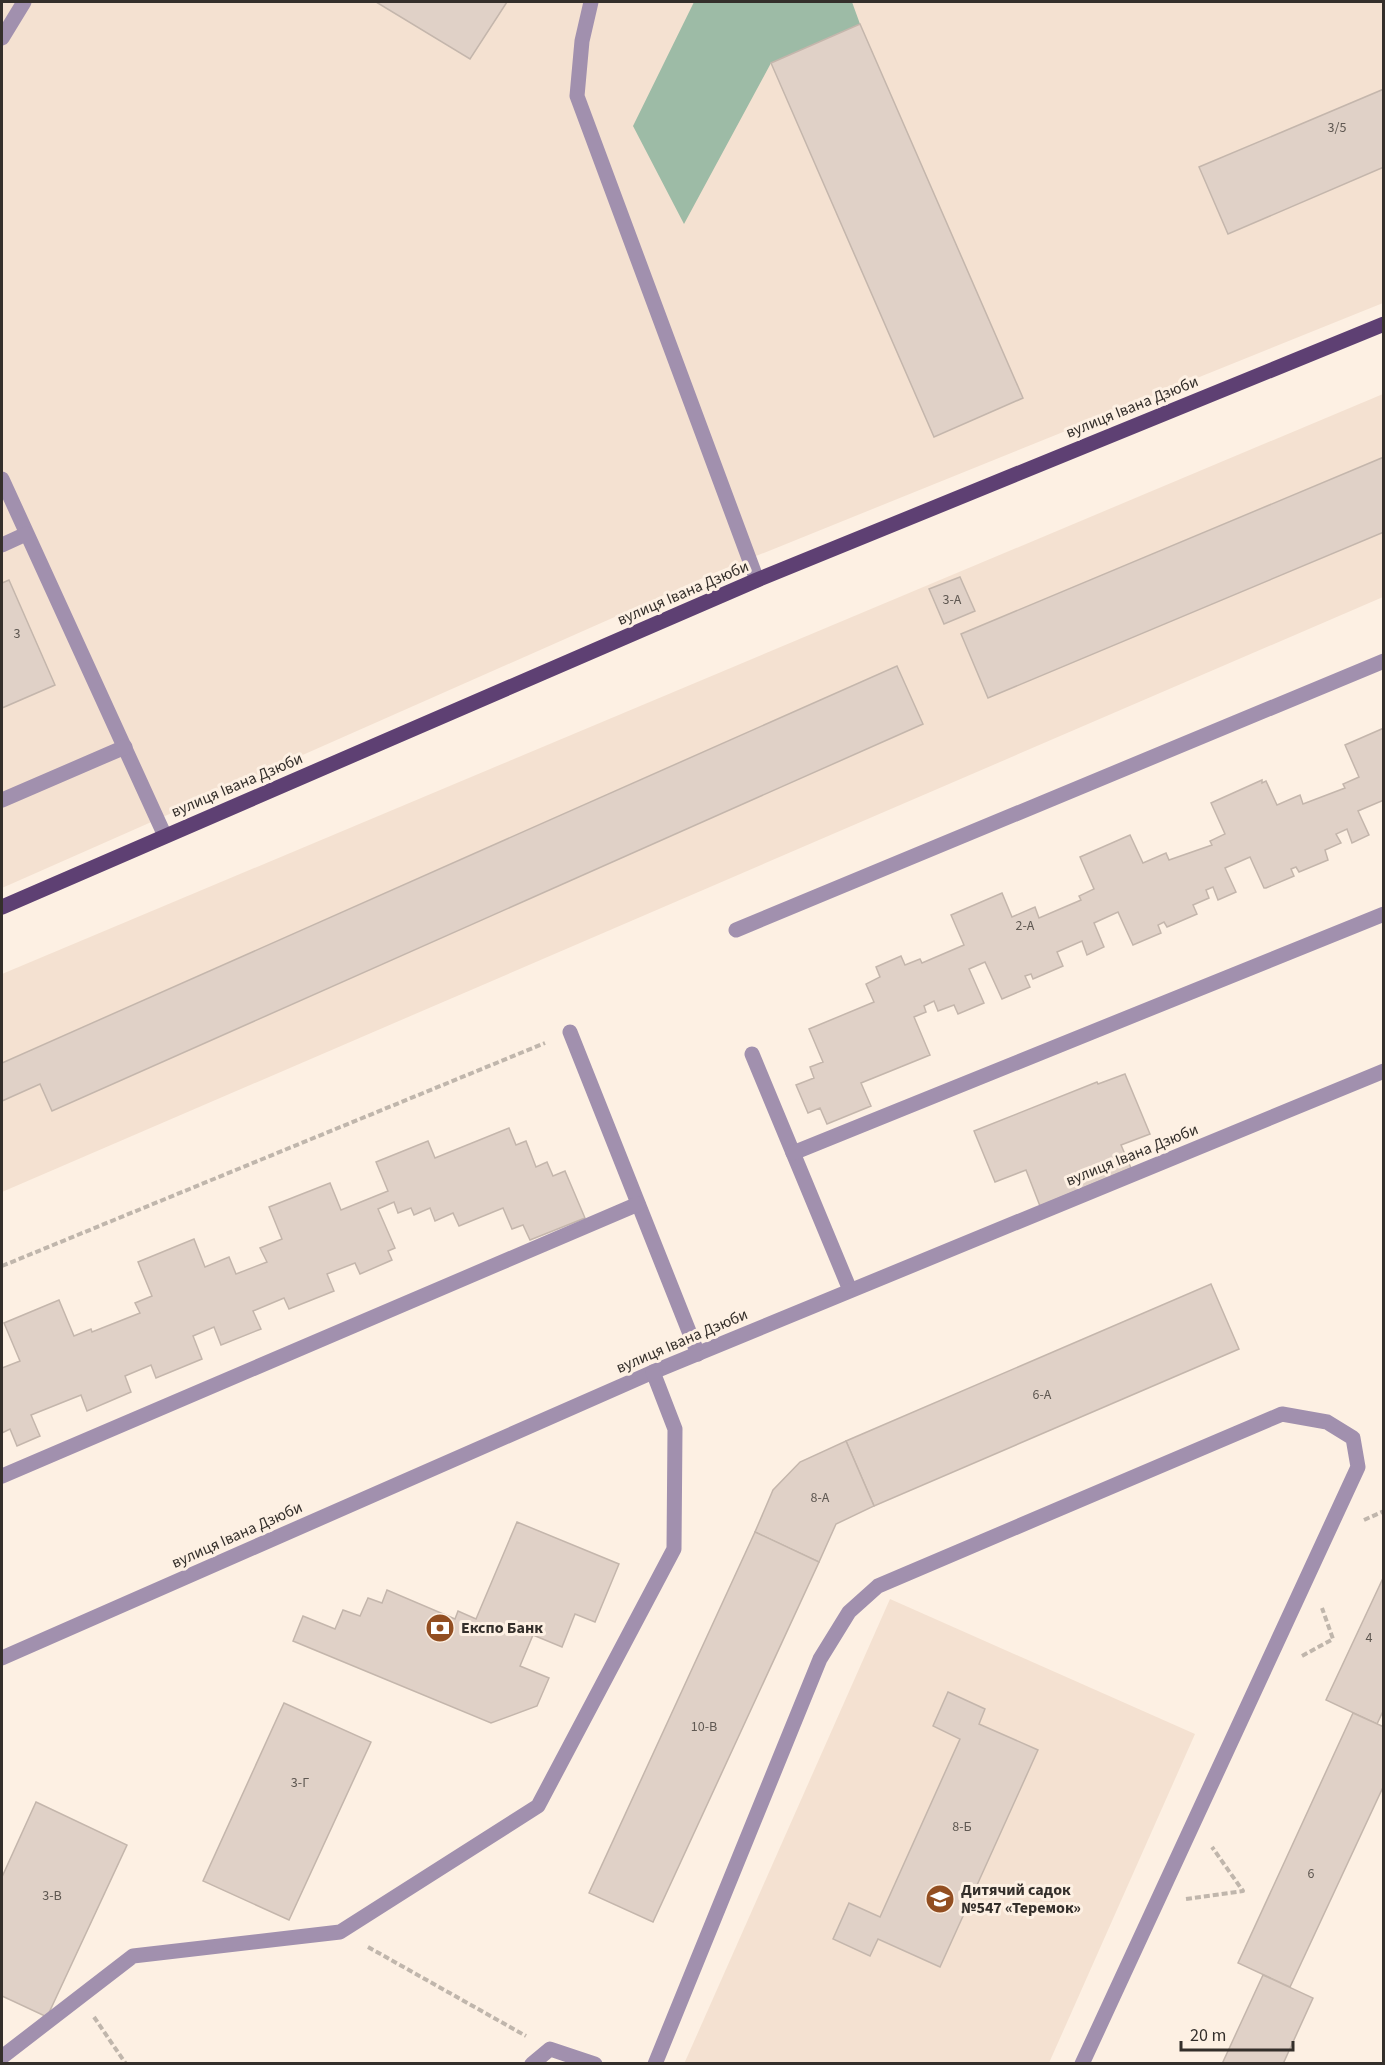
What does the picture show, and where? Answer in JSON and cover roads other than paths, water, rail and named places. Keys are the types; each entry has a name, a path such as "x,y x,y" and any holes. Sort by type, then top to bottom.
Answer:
{"main road":[{"name":"вулиця Івана Дзюби","path":"2,907 757,580 1383,324"}],"street":[{"path":"2,38 24,2"},
{"path":"591,2 582,41 577,96 757,580"},
{"path":"2,479 165,836"},
{"path":"2,545 26,534"},
{"path":"735,930 1383,661"},
{"path":"2,800 125,747"},
{"path":"793,1153 1383,914"},
{"path":"570,1032 698,1354"},
{"path":"752,1054 850,1290"},
{"name":"вулиця Івана Дзюби","path":"2,1658 653,1372 1383,1071"},
{"path":"2,1476 638,1204"},
{"path":"2,2057 133,1956 340,1932 538,1806 674,1549 675,1429 653,1372"},
{"path":"655,2064 820,1659 849,1612 878,1586 1282,1414 1327,1422 1353,1438 1358,1467 1082,2064"},
{"path":"532,2064 550,2049 595,2064"}],"place":[{"name":"Експо Банк","path":"440,1628"},
{"name":"Дитячий садок №547 «Теремок»","path":"940,1899"}]}
